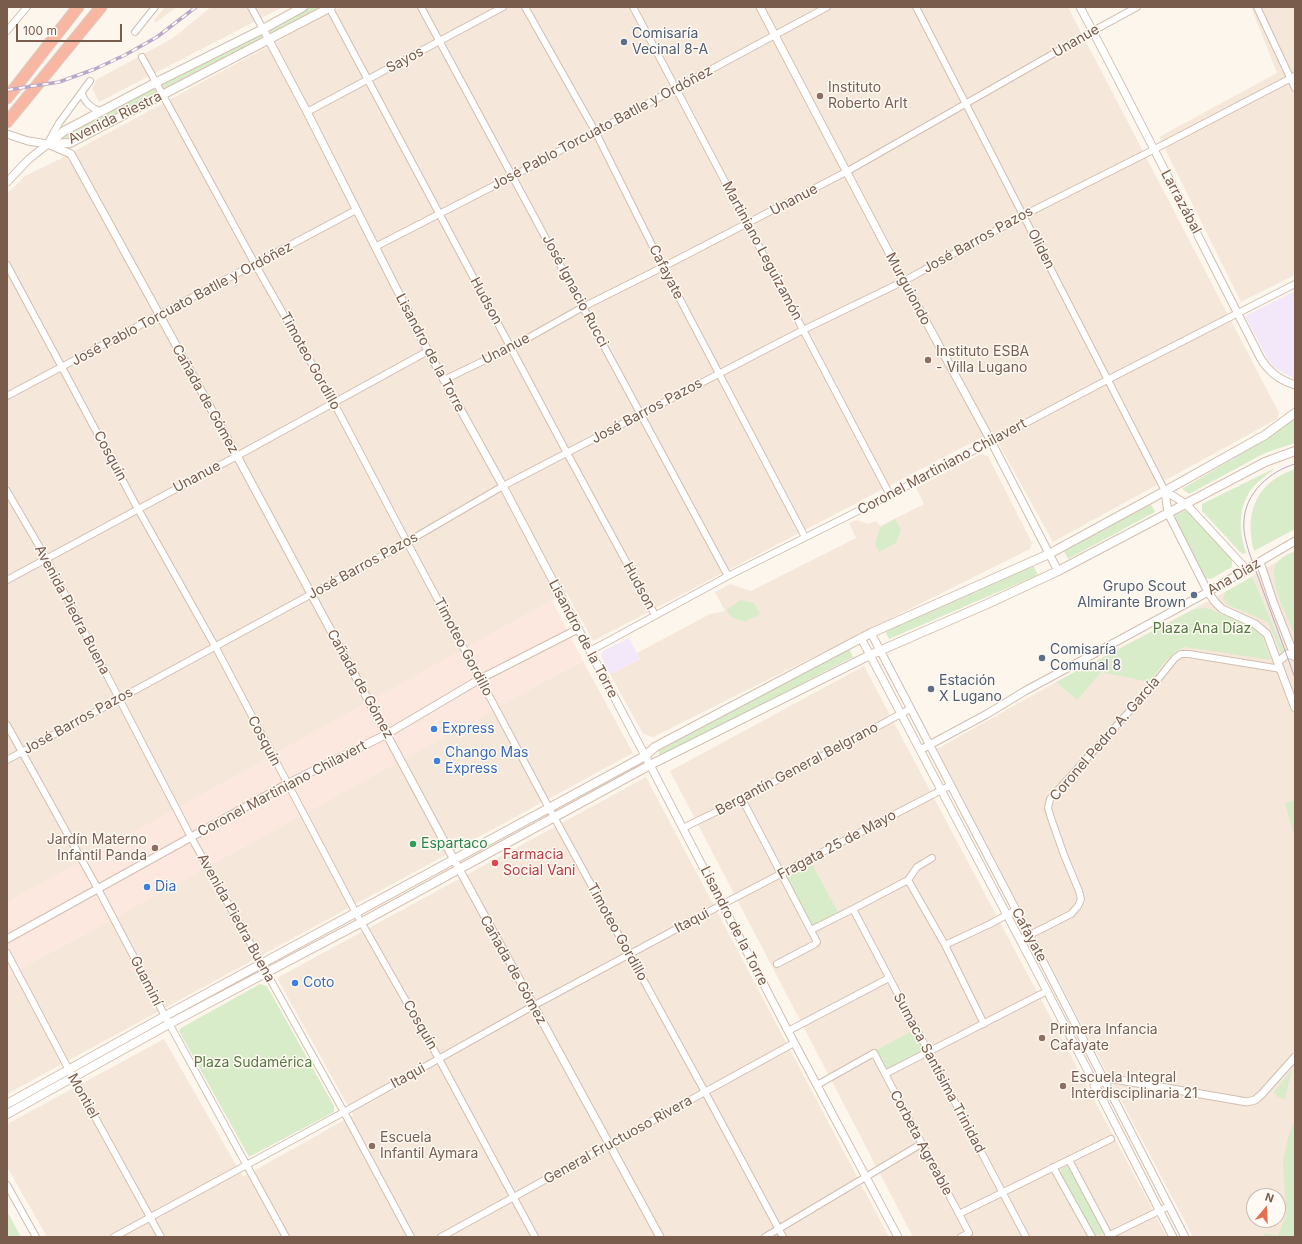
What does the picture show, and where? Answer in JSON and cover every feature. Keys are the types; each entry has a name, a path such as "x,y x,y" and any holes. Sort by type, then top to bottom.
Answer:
{"highway":[{"path":"7,98 78,7"},
{"path":"7,122 101,7"}],"main road":[{"name":"Avenida Riestra","path":"48,144 64,131 100,111 263,29 303,7"},
{"name":"Avenida Riestra","path":"48,144 70,143 330,7"},
{"path":"7,1114 164,1016 645,756 655,747 871,633 1049,554 1265,435 1295,413"},
{"path":"7,1104 71,1074 169,1024 362,922 650,765 879,650 960,616 1058,571 1265,462 1295,451"}],"street":[{"path":"7,31 27,7"},
{"path":"135,32 155,7"},
{"path":"251,7 263,29"},
{"name":"Hudson","path":"330,7 439,214 655,615"},
{"name":"José Ignacio Rucci","path":"421,7 728,576"},
{"name":"Sayos","path":"307,112 503,7"},
{"name":"Cafayate","path":"526,7 595,131 663,267 805,537"},
{"name":"Martiniano Leguizamón","path":"633,7 890,495"},
{"name":"Murguiondo","path":"760,7 904,281 991,441 1058,571"},
{"name":"José Pablo Torcuato Batlle y Ordóñez","path":"375,247 513,176 827,7"},
{"name":"Oliden","path":"916,7 1165,491"},
{"name":"Larrazábal","path":"1080,7 1153,150 1208,252 1261,359 1269,370 1282,380 1295,385"},
{"name":"Unanue","path":"444,380 512,348 583,307 748,224 846,172 1137,7"},
{"path":"1257,7 1293,77 1295,88"},
{"name":"Lisandro de la Torre","path":"263,29 307,112 428,351 503,486 723,904 794,1043 898,1237"},
{"name":"Timoteo Gordillo","path":"142,57 155,83 334,402 549,808 783,1237"},
{"name":"José Barros Pazos","path":"7,760 407,542 503,486 803,330 904,281 1024,215 1293,77"},
{"path":"7,182 29,159 48,144 59,123 90,82"},
{"path":"82,94 90,106 100,111"},
{"name":"Cañada de Gómez","path":"7,134 28,141 48,144 71,154 237,456 310,595 660,1237"},
{"name":"José Pablo Torcuato Batlle y Ordóñez","path":"7,396 356,210"},
{"name":"Cosquín","path":"7,265 138,509 215,646 356,913 439,1059 535,1237"},
{"name":"Coronel Martiniano Chilavert","path":"590,651 728,576 890,495 1108,380 1295,284"},
{"name":"Unanue","path":"7,580 428,351"},
{"name":"Avenida Piedra Buena","path":"7,491 46,558 191,837 344,1112 411,1237"},
{"path":"1165,491 1186,504 1247,570"},
{"path":"1165,491 1168,513 1208,592 1222,609 1245,618 1264,630 1270,640 1295,708"},
{"name":"Ana Díaz","path":"920,750 987,714 1025,691 1208,592 1295,541"},
{"path":"1260,562 1274,604 1295,657"},
{"name":"Coronel Martiniano Chilavert","path":"7,938 287,784 387,734 480,679 578,629"},
{"name":"Cafayate","path":"871,633 1185,1237"},
{"name":"Cafayate","path":"861,638 1047,991 1094,1086 1173,1237"},
{"name":"Coronel Pedro A. García","path":"1020,940 1071,914 1078,906 1081,899 1051,818 1048,808 1050,799 1150,689 1175,658 1181,654 1189,654 1281,669"},
{"path":"1278,662 1286,654 1295,657"},
{"name":"Bergantín General Belgrano","path":"683,828 742,799 910,709"},
{"name":"Guaminí","path":"7,725 98,889 164,1016 286,1237"},
{"name":"Fragata 25 de Mayo","path":"723,904 951,785"},
{"path":"742,799 817,942 777,964"},
{"path":"811,930 853,910 908,880 917,867 932,858"},
{"path":"908,880 945,945 984,1024"},
{"name":"Itaqui","path":"114,1237 344,1112 533,1006 723,904"},
{"name":"Sumaca Santísima Trinidad","path":"853,910 1026,1237"},
{"path":"945,945 1016,910"},
{"name":"Montiel","path":"7,954 161,1237"},
{"path":"788,1031 889,978"},
{"path":"885,1074 1047,991"},
{"name":"General Fructuoso Rivera","path":"441,1237 794,1043"},
{"name":"Corbeta Agreable","path":"817,1085 874,1053 969,1233 961,1237"},
{"path":"1094,1086 1104,1081 1114,1079 1247,1102 1255,1100 1261,1095 1295,1057"},
{"path":"959,1214 1111,1139"},
{"path":"765,1237 921,1144"},
{"path":"1069,1160 1109,1236 1158,1210 1169,1206"},
{"path":"1053,1167 1092,1237"},
{"path":"7,1186 36,1237"}],"shaded area":[{"path":"165,7 177,7 155,23 154,20"},
{"path":"211,7 283,7 99,102 92,88 96,80 173,38"},
{"path":"341,7 1068,7 1279,413 1277,419 1053,542 992,432 593,641 566,592 7,921 7,194 25,176 58,160"},
{"path":"1251,7 1295,7 1295,275 1241,302 1159,137 1277,73"},
{"path":"1295,291 1295,379 1275,368 1267,358 1245,316"},
{"path":"981,454 988,456 1032,543 1030,549 653,737 643,734 610,674 640,659 637,653 710,614 725,611 715,592 730,584 751,591 856,538 849,523 856,520 869,524 876,521 880,526 924,504 916,488"},
{"path":"1295,551 1295,1237 1193,1237 937,749 1056,682 1225,592"},
{"path":"552,600 583,661 7,977 7,902"},
{"path":"629,638 640,659 610,674 601,656 603,651"},
{"path":"583,661 633,753 7,1094 7,950"},
{"path":"864,666 1167,1237 913,1237 670,771"},
{"path":"646,777 889,1237 47,1237 7,1167 7,1124 164,1039 243,1177 353,1115 277,978"}],"green space":[{"path":"303,7 331,7 70,143 48,144"},
{"path":"1295,419 1295,443 1265,453 1189,494 1182,489 1266,439"},
{"path":"1275,468 1254,486 1248,494 1242,510 1241,518 1242,536 1246,553 1242,554 1202,511 1202,504"},
{"path":"1295,469 1295,529 1254,551 1251,537 1251,524 1252,512 1256,501 1262,491 1271,482"},
{"path":"1151,504 1155,512 1068,559 1064,551"},
{"path":"1186,510 1232,559 1232,567 1211,579 1204,578 1174,519 1175,515"},
{"path":"895,519 901,530 896,543 879,552 875,544 880,528"},
{"path":"1295,551 1295,637 1276,589 1274,570 1277,563 1283,557"},
{"path":"1033,565 1038,575 889,639 885,631"},
{"path":"1252,577 1284,651 1281,653 1268,622 1228,605 1223,599 1225,592"},
{"path":"741,600 754,603 760,614 745,622 731,617 726,610"},
{"name":"Plaza Ana Díaz","path":"1207,608 1256,629 1261,634 1271,660 1185,647 1174,653 1149,682 1101,672 1077,700 1056,682 1195,609"},
{"path":"849,648 853,657 661,756 657,750"},
{"path":"1295,800 1295,839 1285,803"},
{"path":"809,859 840,916 811,930 781,874"},
{"name":"Plaza Sudamérica","path":"260,984 267,986 334,1106 334,1112 249,1157 179,1031 181,1028"},
{"path":"914,1030 925,1049 887,1069 875,1051"},
{"path":"1292,1069 1285,1099 1278,1097 1274,1092"},
{"path":"1295,1118 1295,1237 1265,1237 1264,1233 1278,1236 1281,1228 1286,1228 1286,1188 1285,1188 1283,1160 1288,1138"},
{"path":"1066,1166 1071,1170 1103,1228 1102,1234 1096,1235 1093,1233 1060,1172 1061,1169"},
{"path":"7,1211 21,1237 7,1237"}],"tram line":[{"path":"1295,464 1277,472 1260,485 1249,501 1245,511 1244,525 1245,537 1249,552 1295,678"}],"railway":[{"path":"7,90 59,82 95,69 125,55 157,37 196,7"}],"place":[{"name":"Comisaría Vecinal 8-A","path":"624,42"},
{"name":"Instituto Roberto Arlt","path":"820,96"},
{"name":"Instituto ESBA - Villa Lugano","path":"928,360"},
{"name":"Grupo Scout Almirante Brown","path":"1194,595"},
{"name":"Comisaría Comunal 8","path":"1042,658"},
{"name":"Estación X Lugano","path":"931,689"},
{"name":"Express","path":"434,729"},
{"name":"Chango Mas Express","path":"437,761"},
{"name":"Espartaco","path":"413,844"},
{"name":"Jardín Materno Infantil Panda","path":"155,848"},
{"name":"Farmacia Social Vani","path":"495,863"},
{"name":"Dia","path":"147,887"},
{"name":"Coto","path":"295,983"},
{"name":"Primera Infancia Cafayate","path":"1042,1038"},
{"name":"Escuela Integral Interdisciplinaria 21","path":"1063,1086"},
{"name":"Escuela Infantil Aymara","path":"372,1146"}]}
